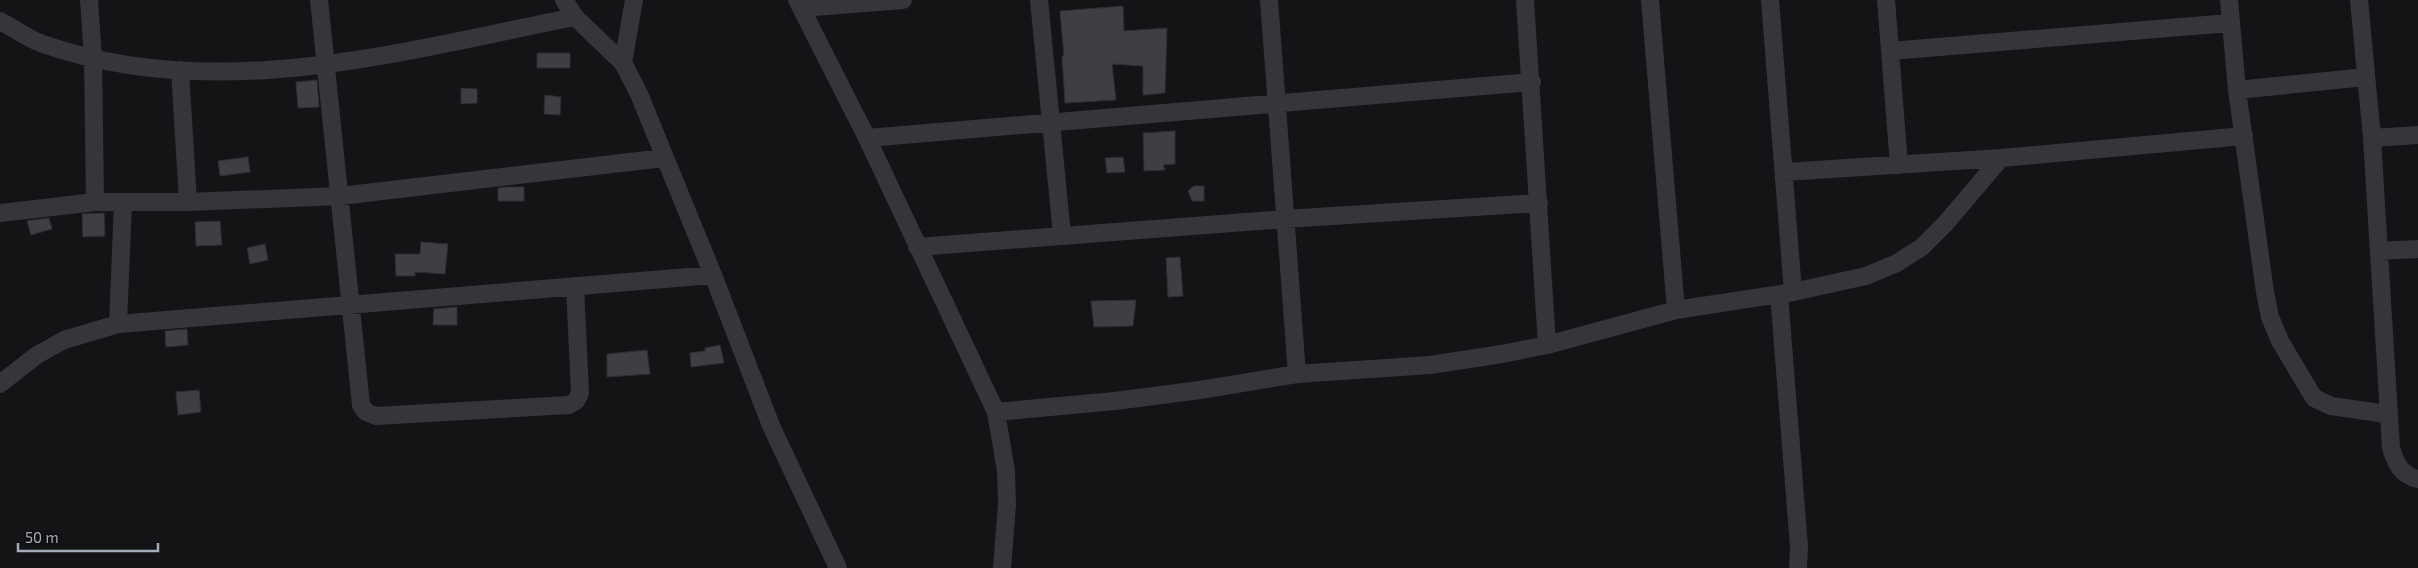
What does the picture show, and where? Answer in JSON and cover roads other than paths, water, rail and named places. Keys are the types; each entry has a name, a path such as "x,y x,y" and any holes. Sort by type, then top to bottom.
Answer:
{"street":[{"path":"90,0 94,59 94,202"},
{"path":"319,0 361,405 366,412 376,416 569,405 576,400 580,393 575,286"},
{"path":"564,0 575,17 623,63 639,94 713,275 772,428 838,568"},
{"path":"623,63 634,0"},
{"path":"903,0 799,4 867,138 996,412 1006,472 1007,504 1002,568"},
{"path":"1039,0 1062,235"},
{"path":"1269,0 1297,374"},
{"path":"1525,0 1539,203 1542,297 1547,345"},
{"path":"1650,0 1676,310"},
{"path":"1770,0 1785,172 1786,293 1799,547 1798,568"},
{"path":"1886,0 1899,165"},
{"path":"2229,0 2237,90 2270,317 2280,341 2314,398 2331,406 2387,414"},
{"path":"2359,0 2372,138 2387,414 2391,448 2397,466 2410,477 2418,479"},
{"path":"0,21 41,44 94,59 132,67 231,72 326,65 575,17"},
{"path":"1890,52 2230,23"},
{"path":"180,70 188,202"},
{"path":"2237,90 2366,77"},
{"path":"867,138 1276,102 1532,82"},
{"path":"2372,138 2418,135"},
{"path":"1785,172 2001,158 2244,136"},
{"path":"0,213 94,202 188,202 340,196 664,158"},
{"path":"996,412 1153,396 1297,374 1430,365 1547,345 1676,310 1786,293 1866,276 1897,263 1922,247 1945,224 2001,158"},
{"path":"118,324 123,203"},
{"path":"917,247 1285,219 1539,203"},
{"path":"2378,251 2418,249"},
{"path":"0,384 37,355 64,340 118,324 713,275"}]}
